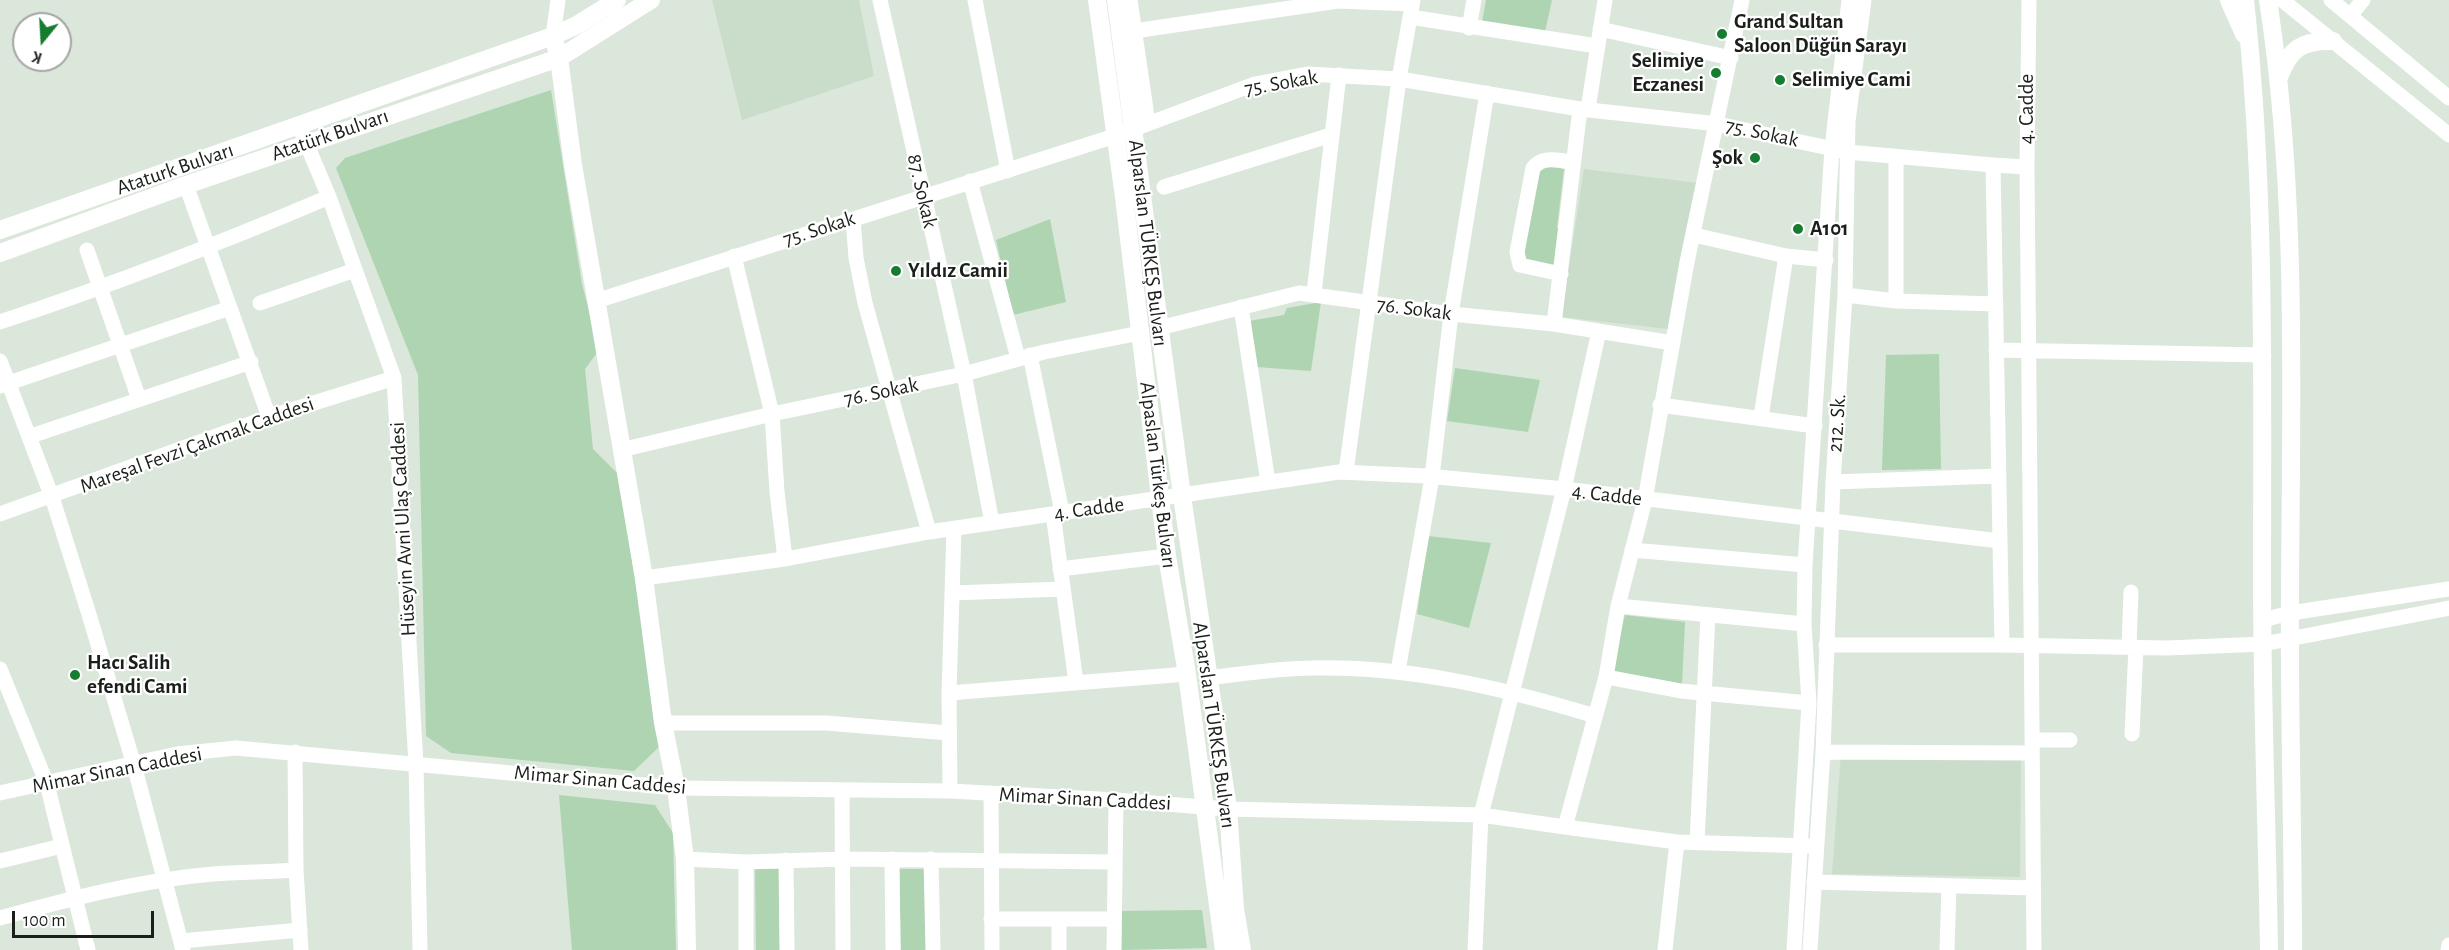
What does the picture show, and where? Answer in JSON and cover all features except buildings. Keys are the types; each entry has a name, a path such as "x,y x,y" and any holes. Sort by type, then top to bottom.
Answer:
{"main road":[{"name":"Ataturk Bulvarı","path":"0,230 553,36 577,25 617,0"},
{"name":"Atatürk Bulvarı","path":"0,253 306,143 560,58 651,0"},
{"name":"Alpaslan Türkeş Bulvarı","path":"1097,0 1162,499 1167,556 1187,674 1224,950"},
{"name":"Alparslan TÜRKEŞ Bulvarı","path":"1116,0 1141,126 1159,328 1228,809 1235,909 1242,950"},
{"path":"2229,0 2249,44"},
{"path":"2245,0 2256,138 2264,355 2263,644 2269,950"},
{"path":"2268,0 2283,118 2292,324 2290,640 2293,950"},
{"path":"553,36 560,58 573,165 644,578 663,723 676,788 684,859 687,950"},
{"path":"2278,79 2285,60 2295,50 2311,42 2333,41"}],"street":[{"path":"553,36 558,0"},
{"name":"87. Sokak","path":"880,0 964,374 992,523"},
{"path":"975,0 1008,171"},
{"path":"1130,0 1141,126"},
{"path":"1469,28 1474,0"},
{"path":"1554,324 1573,162 1605,0"},
{"path":"1565,827 1606,677 1618,606 1645,500 1660,405 1719,124 1742,0"},
{"path":"1794,950 1808,846 1809,703 1804,624 1805,565 1826,260 1840,150 1849,0"},
{"name":"212. Sk.","path":"1808,846 1823,752 1833,482 1845,295 1840,150 1848,121 1864,0"},
{"name":"4. Cadde","path":"644,578 785,560 929,532 1346,472 1564,489 2000,541 1993,165 2027,167 2029,0"},
{"path":"2331,0 2449,98"},
{"path":"2350,16 2363,0"},
{"path":"1134,31 1338,2 1412,7 1469,28 1597,46"},
{"path":"2287,2 2449,135"},
{"path":"1346,472 1399,79 1412,7"},
{"path":"1600,29 1731,58"},
{"name":"75. Sokak","path":"596,301 1115,136 1255,84 1307,74 1399,79 1584,109 1719,124 1840,150 1993,165"},
{"path":"1314,293 1339,75"},
{"path":"1398,671 1432,477 1451,314 1487,93"},
{"name":"Hüseyin Avni Ulaş Caddesi","path":"299,126 329,197 394,378 416,765 420,950"},
{"path":"1164,186 1332,135"},
{"path":"1896,157 1896,301"},
{"path":"1561,274 1525,268 1520,265 1517,252 1533,168 1538,162 1545,160 1573,162"},
{"path":"2027,167 2034,950"},
{"path":"970,181 1024,357 1058,513 1060,569 1076,682"},
{"path":"186,185 269,417"},
{"path":"0,322 102,288 210,248 329,197"},
{"path":"853,219 860,280 929,532"},
{"path":"1694,235 1786,256 1826,260"},
{"path":"87,250 140,399"},
{"path":"735,256 772,414 777,492 785,560"},
{"path":"1761,417 1786,256"},
{"path":"260,303 355,270"},
{"name":"76. Sokak","path":"1159,328 1299,293 1314,293 1369,304 1554,324 1673,343"},
{"path":"1845,295 1896,301 1996,304"},
{"path":"4,385 230,308"},
{"path":"1241,308 1269,482"},
{"path":"1474,950 1481,815 1515,692 1599,331"},
{"name":"76. Sokak","path":"621,450 772,414 964,374 1024,357 1140,333"},
{"path":"1996,350 2264,355"},
{"path":"0,362 4,385 31,436 52,496 134,765 182,945 300,930"},
{"path":"31,436 251,362"},
{"name":"Mareşal Fevzi Çakmak Caddesi","path":"0,514 269,417 394,378"},
{"path":"1660,405 1815,426"},
{"path":"1833,482 1998,476"},
{"path":"950,791 949,693 954,529"},
{"path":"2000,541 2002,645"},
{"path":"1632,550 1805,565"},
{"path":"1060,569 1167,556"},
{"path":"952,593 1063,589"},
{"path":"2263,620 2290,613 2449,589"},
{"path":"2131,592 2132,734"},
{"path":"1618,606 1804,624"},
{"path":"1826,645 2132,647 2263,644 2449,608"},
{"path":"1697,843 1708,615"},
{"path":"1208,678 1312,668 1398,671 1515,692 1595,716"},
{"path":"0,669 46,784 88,950"},
{"path":"949,693 1187,674"},
{"path":"1606,677 1704,693 1809,703"},
{"path":"663,723 826,723 949,733"},
{"path":"1823,752 2032,746 2070,740"},
{"name":"Mimar Sinan Caddesi","path":"0,793 177,754 236,748 676,788 950,791 1228,809 1481,815 1677,842 1808,846"},
{"path":"295,752 296,870 301,950"},
{"path":"842,790 843,950"},
{"path":"991,793 992,950"},
{"path":"1114,950 1113,862 1116,800"},
{"path":"1665,950 1677,842"},
{"path":"0,861 62,846"},
{"path":"1808,846 1814,882 1810,950"},
{"path":"684,859 746,862 844,858 892,860 991,858 1113,862"},
{"path":"931,859 933,950"},
{"path":"786,860 787,950"},
{"path":"892,860 893,950"},
{"path":"746,862 746,950"},
{"path":"0,918 75,898 165,881 212,874 296,870"},
{"path":"1814,882 2033,888"},
{"path":"1947,950 1949,886"},
{"path":"991,919 1114,919"},
{"path":"1059,920 1059,950"},
{"path":"2448,950 2449,945"}],"shaded area":[{"path":"712,0 859,0 874,76 742,120"},
{"path":"1584,169 1698,183 1668,329 1561,317"},
{"path":"1841,753 2021,756 2020,877 1832,874"}],"green space":[{"path":"1486,0 1552,0 1545,32 1482,22"},
{"path":"551,90 582,284 599,350 585,369 593,449 619,475 660,746 634,771 451,753 426,736 418,375 336,168 345,158"},
{"path":"1547,166 1564,169 1557,227 1562,234 1557,267 1527,263 1524,255 1538,171"},
{"path":"1050,219 1066,302 1013,315 996,240"},
{"path":"1321,302 1311,371 1256,367 1249,321 1284,315 1287,308"},
{"path":"1939,354 1941,469 1882,470 1886,355"},
{"path":"1455,368 1540,380 1528,432 1447,421"},
{"path":"1428,536 1491,543 1469,628 1417,614"},
{"path":"1625,615 1685,622 1682,684 1610,670"},
{"path":"559,795 655,805 673,833 676,950 572,950"},
{"path":"779,868 780,950 756,950 755,869"},
{"path":"899,869 926,869 926,950 901,950"},
{"path":"1202,910 1207,948 1121,950 1121,911"}],"place":[{"name":"Grand Sultan Saloon Düğün Sarayı","path":"1722,34"},
{"name":"Selimiye Eczanesi","path":"1716,73"},
{"name":"Selimiye Cami","path":"1780,80"},
{"name":"Şok","path":"1755,158"},
{"name":"A101","path":"1798,229"},
{"name":"Yıldız Camii","path":"896,271"},
{"name":"Hacı Salih efendi Cami","path":"75,675"}]}
